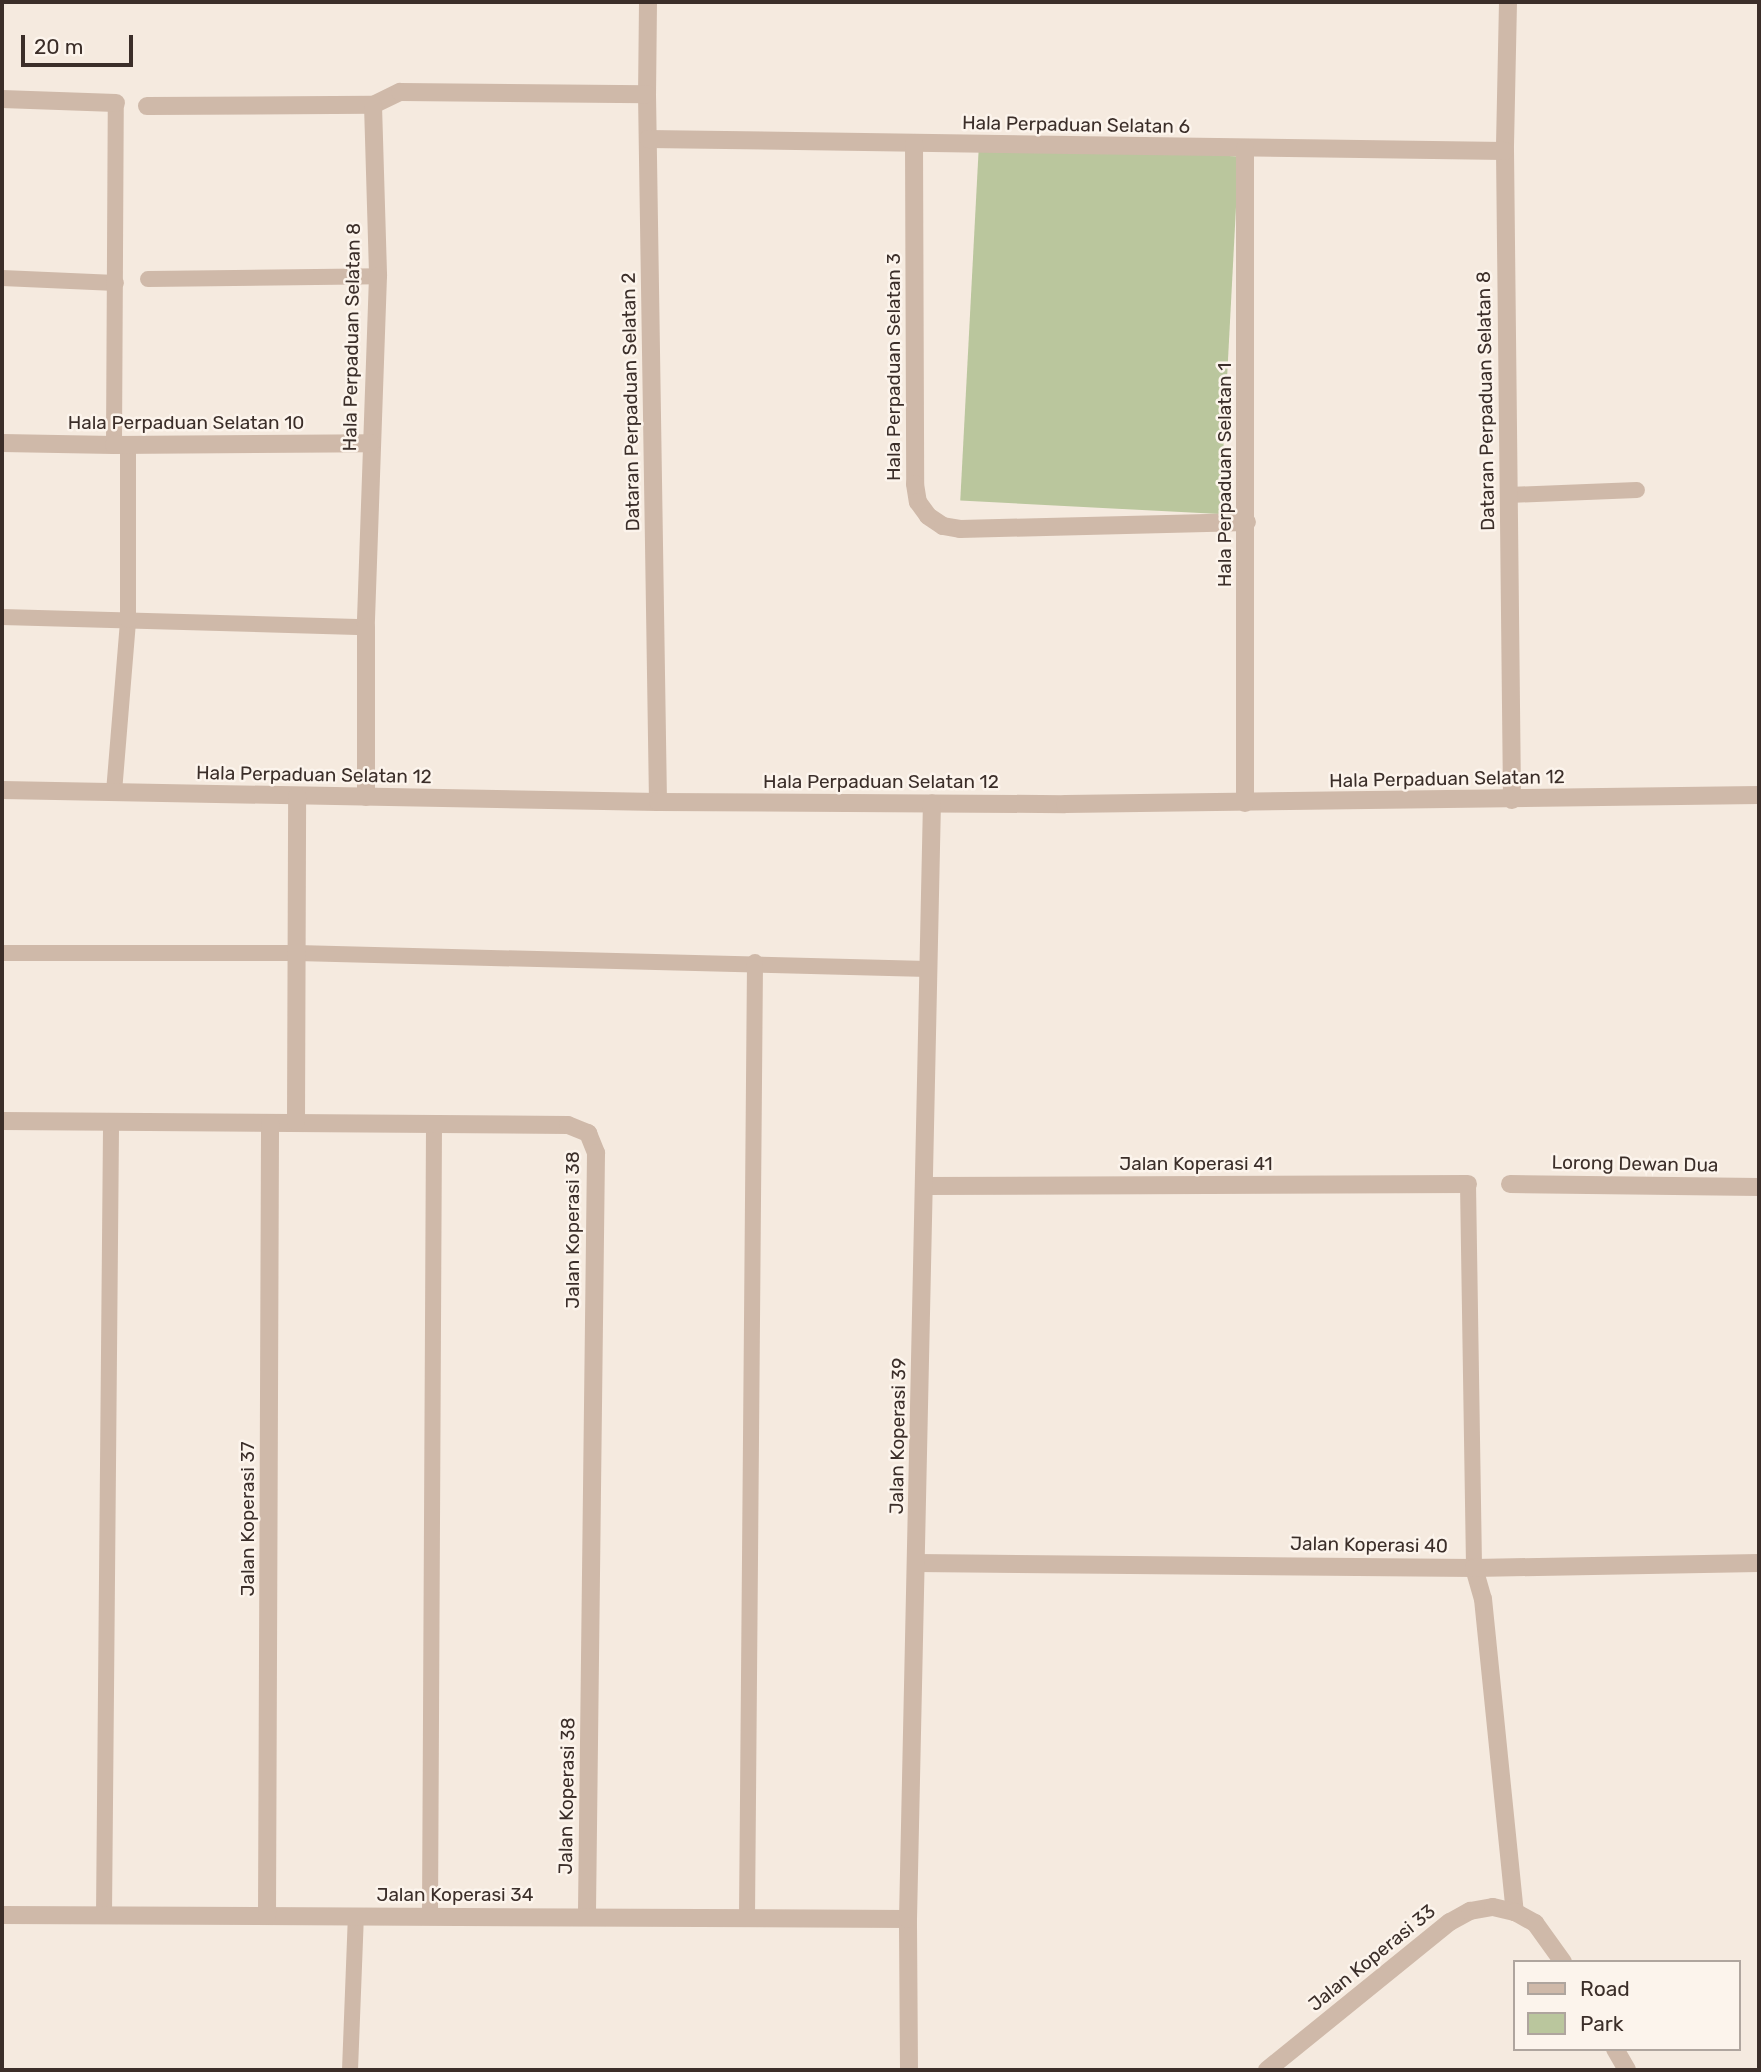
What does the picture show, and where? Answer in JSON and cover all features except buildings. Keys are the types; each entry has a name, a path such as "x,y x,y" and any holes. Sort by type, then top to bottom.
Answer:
{"street":[{"name":"Dataran Perpaduan Selatan 2","path":"649,2 647,94 658,802"},
{"name":"Dataran Perpaduan Selatan 8","path":"1508,2 1504,151 1512,800"},
{"path":"147,106 373,105 400,92 647,94"},
{"path":"2,99 116,103"},
{"name":"Hala Perpaduan Selatan 8","path":"366,797 366,627 378,276 373,105"},
{"name":"Hala Perpaduan Selatan 6","path":"648,139 1504,151"},
{"name":"Hala Perpaduan Selatan 3","path":"914,144 915,484 918,502 928,516 943,526 960,529 1247,522"},
{"name":"Hala Perpaduan Selatan 1","path":"1245,148 1245,803"},
{"name":"Hala Perpaduan Selatan 10","path":"2,443 371,443"},
{"name":"Hala Perpaduan Selatan 12","path":"2,790 658,802 932,803 1245,803 1759,795"},
{"path":"296,1122 297,796"},
{"name":"Jalan Koperasi 39","path":"909,2070 908,1919 932,803"},
{"name":"Jalan Koperasi 38","path":"2,1121 568,1125 579,1127 594,1142 587,1916"},
{"name":"Jalan Koperasi 37","path":"267,1916 270,1123"},
{"name":"Jalan Koperasi 41","path":"923,1186 1468,1184"},
{"name":"Lorong Dewan Dua","path":"1510,1184 1759,1186"},
{"name":"Jalan Koperasi 40","path":"916,1563 1474,1568 1483,1599 1516,1912"},
{"path":"1474,1568 1759,1563"},
{"name":"Jalan Koperasi 33","path":"1267,2070 1450,1922 1470,1911 1493,1907 1516,1912"},
{"path":"1516,1912 1535,1923 1562,1960"},
{"name":"Jalan Koperasi 34","path":"2,1915 908,1919"},
{"path":"1616,2051 1627,2070"}],"lane":[{"path":"114,792 128,620 116,283 116,103"},
{"path":"148,279 378,276"},
{"path":"2,278 116,283"},
{"path":"1509,495 1637,490"},
{"path":"2,617 366,627"},
{"path":"2,953 297,954 755,962 929,969"},
{"path":"747,1917 755,962"},
{"path":"104,1915 111,1121"},
{"path":"430,1916 434,1123"},
{"path":"1468,1184 1474,1568"},
{"path":"350,2070 356,1916"}],"green space":[{"path":"979,143 1239,157 1220,514 960,501"}]}
